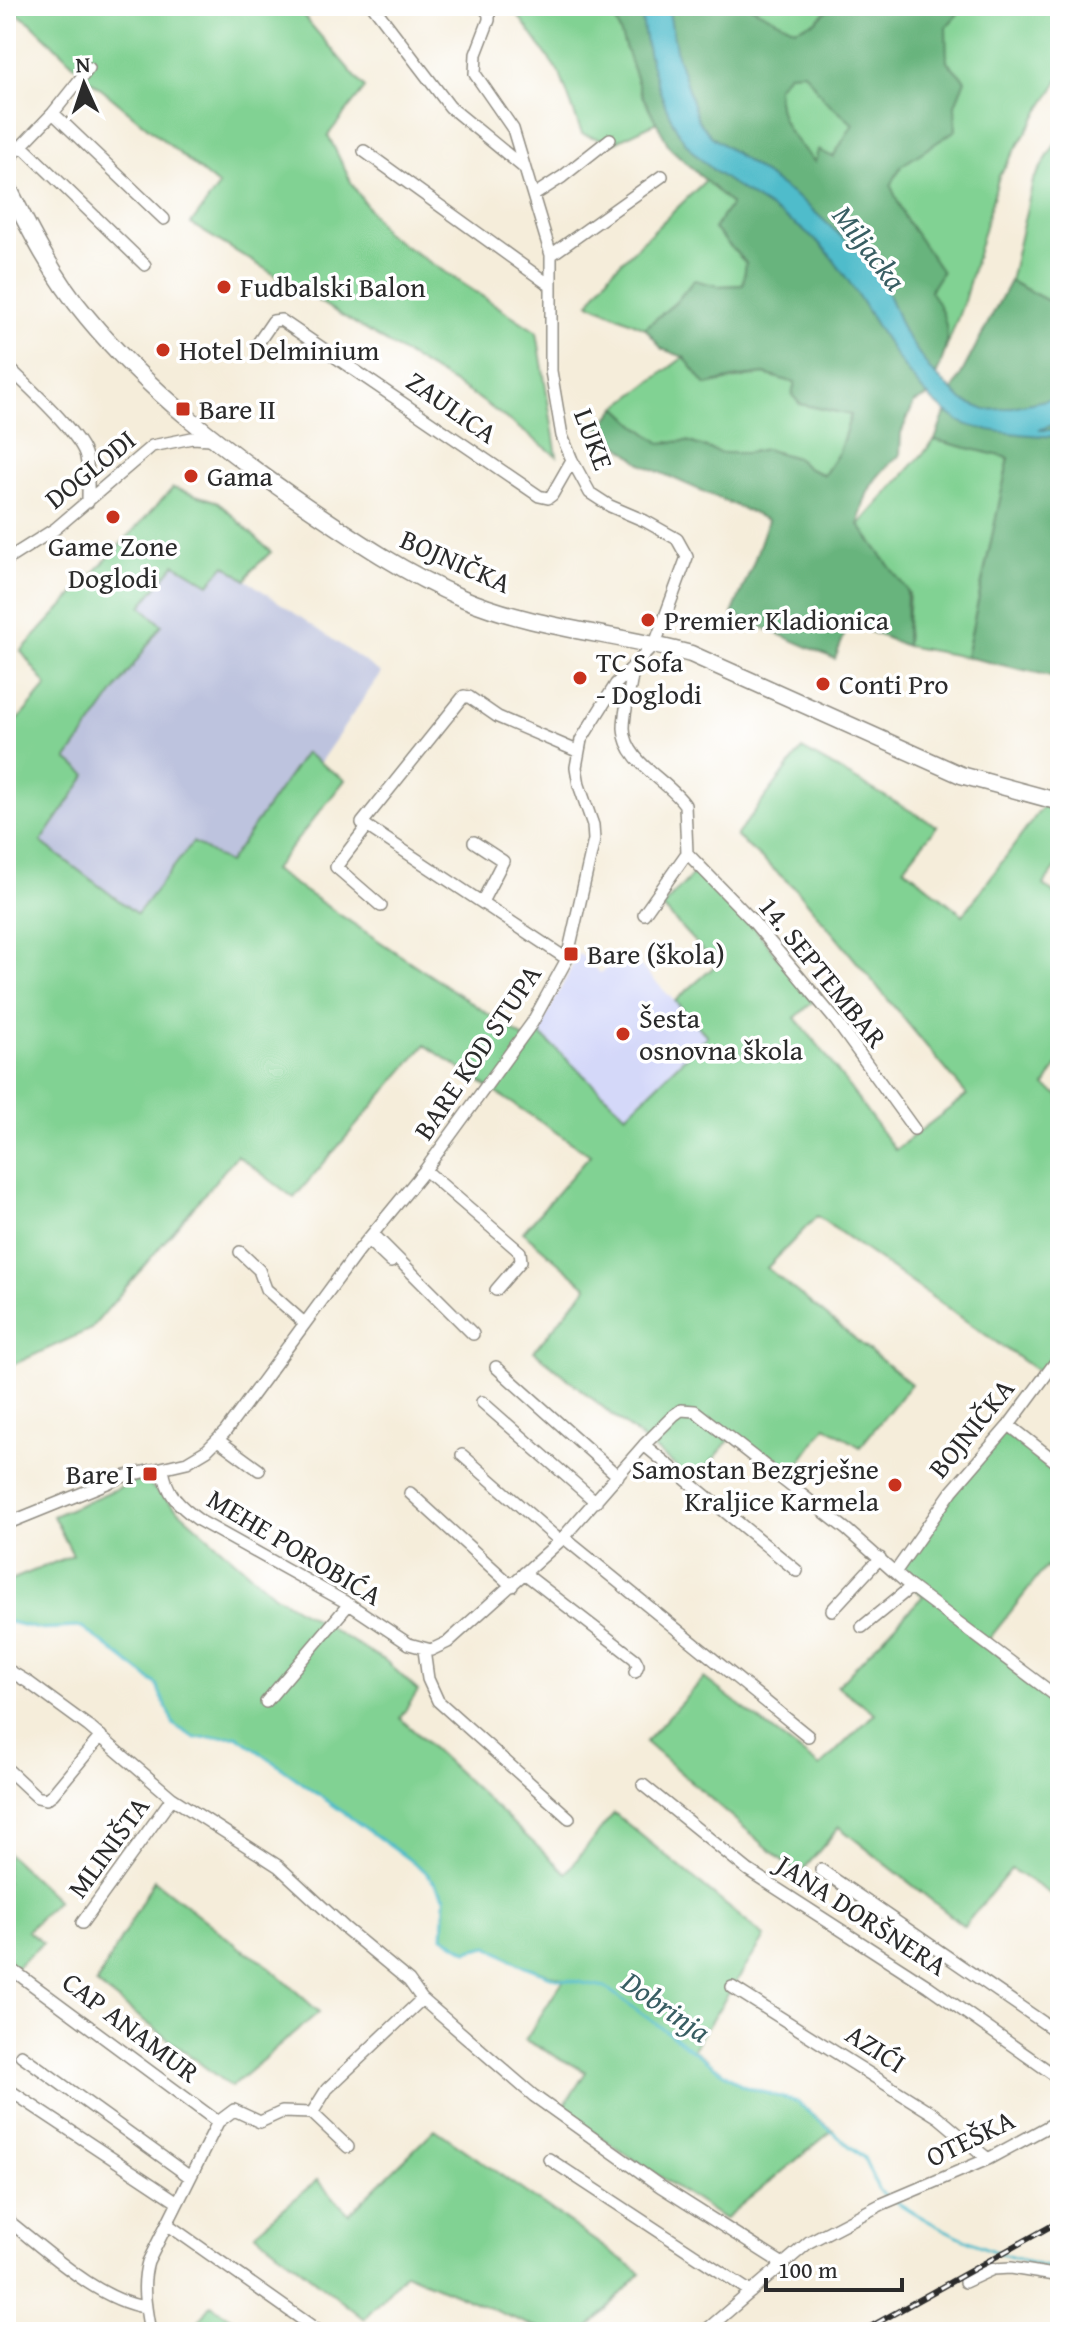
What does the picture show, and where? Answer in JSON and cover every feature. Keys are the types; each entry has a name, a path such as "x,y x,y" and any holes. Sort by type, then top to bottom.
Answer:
{"main road":[{"name":"BOJNIČKA","path":"6,183 36,244 86,316 151,385 211,439 372,551 463,598 518,617 691,654 961,775 1060,802"}],"street":[{"path":"373,6 450,107 524,167"},
{"name":"LUKE","path":"482,6 489,14 489,20 476,54 475,74 513,129 551,255 552,382 562,436 590,493 618,511 662,530 677,539 685,550 687,563 655,644"},
{"path":"6,162 53,113 89,68"},
{"path":"53,113 164,219"},
{"path":"534,195 610,139"},
{"path":"22,146 145,265"},
{"path":"364,151 551,286"},
{"path":"551,255 662,176"},
{"name":"ZAULICA","path":"258,343 273,321 281,320 539,496 548,498 552,495 572,460"},
{"path":"6,365 57,416 83,448 88,502"},
{"name":"DOGLODI","path":"6,560 55,529 152,446 192,438 211,439"},
{"path":"381,906 336,867 366,828 362,823 464,696 498,717 577,751 616,684 655,644"},
{"path":"633,666 625,710 625,739 645,766 685,805 687,853 644,914"},
{"name":"BARE KOD STUPA","path":"6,1524 122,1477 187,1462 218,1440 304,1323 425,1170 532,1023 567,959 594,840 593,825 579,785 577,751"},
{"name":"BARE KOD STUPA","path":"366,828 567,959"},
{"path":"474,842 503,861 482,902"},
{"name":"14. SEPTEMBAR","path":"687,853 751,919 827,1009 914,1129"},
{"name":"BARE KOD STUPA","path":"425,1170 520,1252 521,1261 496,1290"},
{"path":"371,1237 452,1321"},
{"path":"371,1237 473,1334"},
{"path":"240,1252 259,1270 266,1289 304,1323"},
{"name":"BOJNIČKA","path":"896,1571 952,1491 1009,1425 1060,1356"},
{"path":"496,1367 618,1476"},
{"path":"482,1402 596,1502"},
{"path":"569,1818 438,1701 428,1679 424,1650 448,1642 512,1586 562,1539 644,1445 681,1410 695,1411 794,1487 896,1571 911,1587 1060,1699"},
{"path":"1009,1425 1060,1465"},
{"path":"218,1440 259,1470"},
{"path":"644,1445 797,1571"},
{"path":"462,1455 808,1736"},
{"name":"MEHE POROBIĆA","path":"163,1468 168,1491 182,1508 200,1521 349,1604 409,1644 424,1650"},
{"path":"410,1493 512,1586"},
{"path":"832,1610 880,1558"},
{"path":"524,1573 635,1659 638,1665 635,1672"},
{"path":"862,1627 911,1587"},
{"path":"266,1702 349,1604"},
{"name":"MLINIŠTA","path":"6,1669 101,1736 172,1798 269,1861 409,1981 422,1999 534,2096 660,2186 783,2264"},
{"path":"6,1768 37,1797 46,1799 101,1736"},
{"name":"JANA DORŠNERA","path":"643,1785 748,1870 928,1986 1060,2079"},
{"name":"MLINIŠTA","path":"82,1923 172,1798"},
{"path":"821,1870 1060,2034"},
{"name":"CAP ANAMUR","path":"14,1971 218,2122"},
{"name":"AZIĆI","path":"732,1987 938,2117 988,2159"},
{"path":"312,2113 327,2089 422,1999"},
{"path":"21,2055 190,2177"},
{"path":"6,2088 178,2202"},
{"path":"150,2332 146,2307 146,2269 218,2122 234,2110 260,2122 282,2112 312,2113 348,2147"},
{"name":"OTEŠKA","path":"783,2264 809,2242 882,2204 988,2159 1060,2120"},
{"path":"549,2159 751,2292"},
{"path":"6,2219 107,2293 146,2307"},
{"path":"167,2224 320,2332"},
{"path":"704,2332 783,2264"},
{"path":"965,2282 993,2269 1011,2268 1060,2276"}],"shaded area":[{"path":"175,564 225,565 381,673 320,762 305,753 227,863 193,842 137,915 40,842 87,775 67,759 161,626 140,607"},
{"name":"Šesta osnovna škola","path":"627,952 708,1036 626,1115 538,1032 579,953 600,973"}],"green space":[{"path":"6,6 295,6 365,88 328,135 352,184 385,233 537,332 557,456 478,398 191,224 219,186 89,79 31,23 16,13 6,25"},
{"path":"518,6 611,6 642,95 657,122 613,143 582,134 560,74 518,15"},
{"path":"611,6 749,6 795,29 816,21 832,6 965,6 946,27 947,61 965,80 955,105 956,130 901,166 891,186 905,218 942,272 930,291 944,319 946,343 929,396 914,403 901,433 900,455 872,485 859,525 907,590 906,646 849,623 835,659 732,614 768,520 643,465 599,429 617,407 660,443 687,441 720,453 765,449 796,458 807,468 824,475 839,452 851,415 800,404 792,395 795,383 764,374 706,385 684,357 662,349 645,328 676,302 694,280 718,286 743,285 746,263 714,229 731,204 670,148 642,95","holes":["804,72 825,100 853,124 833,157 818,150 815,162 787,129 780,111 777,87 789,73"]},
{"path":"685,6 1060,6 1060,78 999,176 964,301 943,357"},
{"path":"1060,136 1060,304 1054,304 1010,281 1033,181"},
{"path":"706,180 731,204 714,229 746,263 743,285 717,286 694,280 676,302 645,328 589,303 611,272"},
{"path":"1010,281 1054,304 1060,304 1060,678 966,657 1009,458 935,440 955,386"},
{"path":"684,357 706,385 764,374 796,383 800,404 851,415 839,452 824,475 807,468 796,458 765,449 720,453 687,441 660,443 617,407"},
{"path":"935,440 1009,458 966,657 906,646 909,593 859,525"},
{"path":"173,488 218,502 271,552 246,580 225,565 209,584 175,564 141,606 162,625 67,759 87,775 41,842 137,914 193,842 228,863 305,753 345,780 273,870 530,1042 538,1032 626,1115 707,1036 675,1001 716,965 662,907 694,873 746,917 813,1002 795,1018 895,1150 967,1095 798,891 736,836 802,749 937,826 904,867 963,915 1043,806 1060,809 1060,863 1043,885 1060,898 1060,1061 1045,1086 1060,1096 1060,1387 817,1216 767,1268 911,1384 860,1447 826,1426 788,1479 735,1433 695,1482 534,1351 587,1287 523,1232 590,1155 425,1045 294,1198 237,1155 91,1329 6,1368 6,734 47,686 21,651"},
{"path":"1000,1429 1060,1475 1060,1577 1046,1567 986,1643 1060,1702 1060,1900 1011,1869 964,1926 839,1827 799,1875 645,1742 704,1678 820,1767 875,1713 837,1686 923,1596 894,1570"},
{"path":"142,1478 274,1595 387,1662 418,1691 400,1718 566,1873 614,1813 765,1937 693,2049 742,2086 797,2102 833,2130 724,2219 561,2111 586,2072 525,2040 564,1979 519,1964 488,1946 467,1951 443,1937 445,1897 425,1871 237,1736 195,1738 174,1725 156,1684 82,1627 38,1629 6,1621 6,1582 73,1555 53,1516"},
{"path":"6,1852 57,1900 27,1931 43,1943 6,1976"},
{"path":"154,1880 239,1947 260,1959 319,2012 231,2087 96,1984"},
{"path":"435,2129 641,2273 585,2332 547,2332 405,2273 364,2319 255,2233 317,2180 349,2214"},
{"path":"211,2305 254,2332 190,2332"}],"water":[{"path":"641,6 668,6 677,55 698,120 711,136 805,203 878,270 904,332 931,371 963,401 986,410 1060,397 1060,422 1039,430 1060,430 1060,437 1008,433 968,425 941,408 924,392 909,375 847,279 821,245 805,231 725,179 691,150 679,133 659,88 645,38"}],"waterway":[{"name":"Dobrinja","path":"6,1621 38,1629 82,1627 156,1684 174,1725 195,1738 237,1736 425,1871 445,1897 443,1937 467,1951 488,1946 519,1964 556,1978 605,1987 742,2086 797,2102 864,2158 879,2191 888,2197"},
{"name":"Dobrinja","path":"895,2201 933,2224 974,2243 1060,2270"}],"railway":[{"path":"861,2332 1060,2221"}],"place":[{"name":"Fudbalski Balon","path":"224,287"},
{"name":"Hotel Delminium","path":"163,350"},
{"name":"Bare II","path":"183,409"},
{"name":"Gama","path":"191,476"},
{"name":"Game Zone Doglodi","path":"113,517"},
{"name":"Premier Kladionica","path":"648,620"},
{"name":"TC Sofa - Doglodi","path":"580,678"},
{"name":"Conti Pro","path":"823,684"},
{"name":"Bare (škola)","path":"571,954"},
{"name":"Šesta osnovna škola","path":"623,1034"},
{"name":"Bare I","path":"150,1474"},
{"name":"Samostan Bezgrješne Kraljice Karmela","path":"895,1485"}],"water label":[{"name":"Miljacka","path":"869,248"}]}
